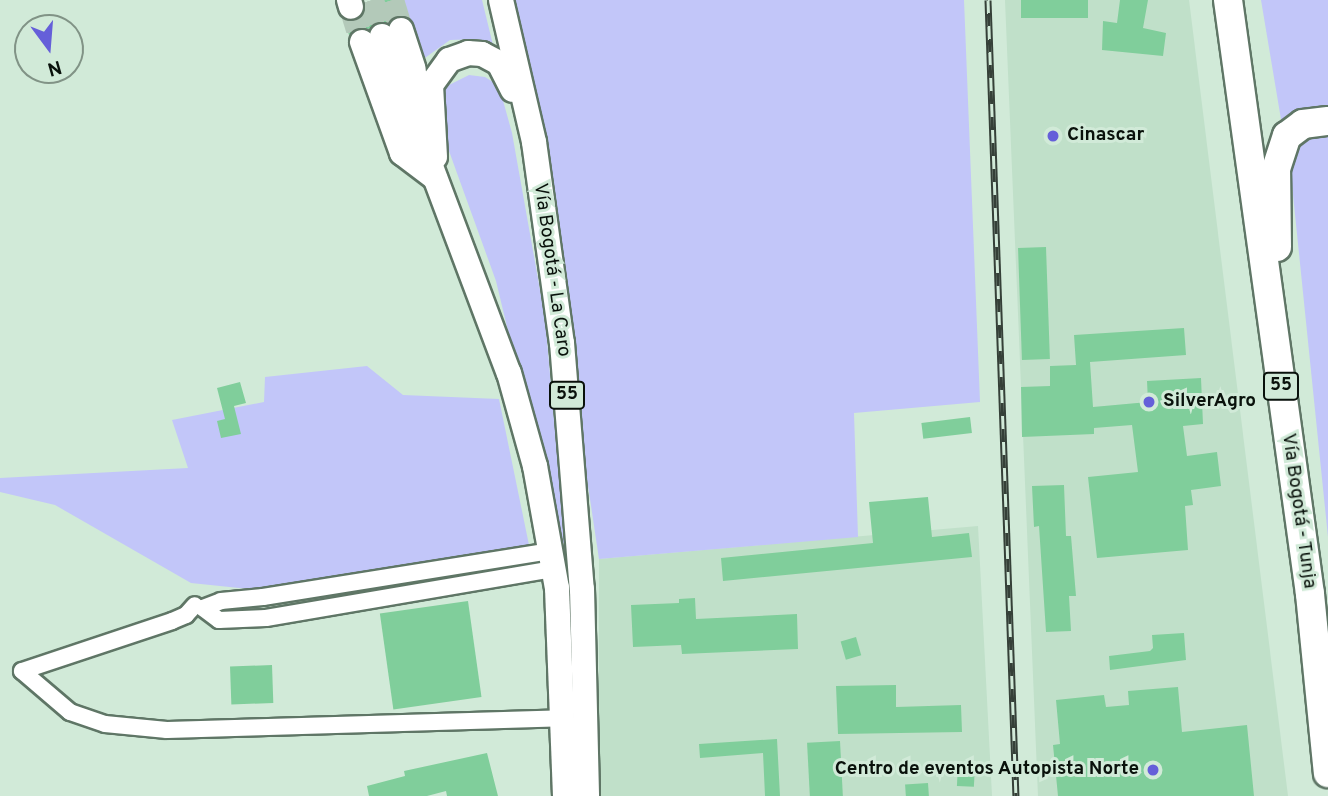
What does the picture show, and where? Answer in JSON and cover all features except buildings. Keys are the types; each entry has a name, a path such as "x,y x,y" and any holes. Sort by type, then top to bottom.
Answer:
{"highway":[{"name":"Vía Bogotá - Tunja","path":"1228,0 1310,594 1328,773"},
{"path":"1277,356 1276,170 1287,136 1303,124 1328,121"}],"main road":[{"name":"Vía Bogotá - La Caro","path":"501,0 534,142 562,343 575,474 585,643 587,796"},
{"name":"55","path":"436,179 402,153 382,36 414,68 436,179 509,373 535,466 553,560 565,796"},
{"path":"436,179 431,85 441,68 459,55 482,54 499,63 507,73 534,142"}],"street":[{"path":"553,560 266,618 219,620 202,608 221,601 553,560"},
{"path":"195,606 186,615 172,621 22,671 70,712 105,724 167,730 563,718"}],"shaded area":[{"path":"404,0 482,0 493,45 478,39 450,40 422,60"},
{"path":"515,0 964,0 980,402 854,413 858,537 599,559"},
{"path":"1005,0 1189,0 1288,796 1038,796"},
{"path":"1261,0 1328,0 1328,537 1292,185"},
{"path":"469,75 485,77 499,86 512,133 545,318 565,543 559,543 496,281 449,151 438,105 447,86"},
{"path":"367,366 403,395 499,399 529,545 259,590 191,583 55,505 0,492 0,478 188,468 172,420 264,402 265,377"},
{"path":"978,526 992,796 599,796 599,559"}],"tunnel":[{"path":"372,0 382,36"},
{"path":"392,0 401,30"},
{"path":"351,7 362,42"}],"railway":[{"path":"988,0 1016,796"}],"place":[{"name":"Cinascar","path":"1053,136"},
{"name":"SilverAgro","path":"1149,402"},
{"name":"Centro de eventos Autopista Norte","path":"1153,770"}]}
